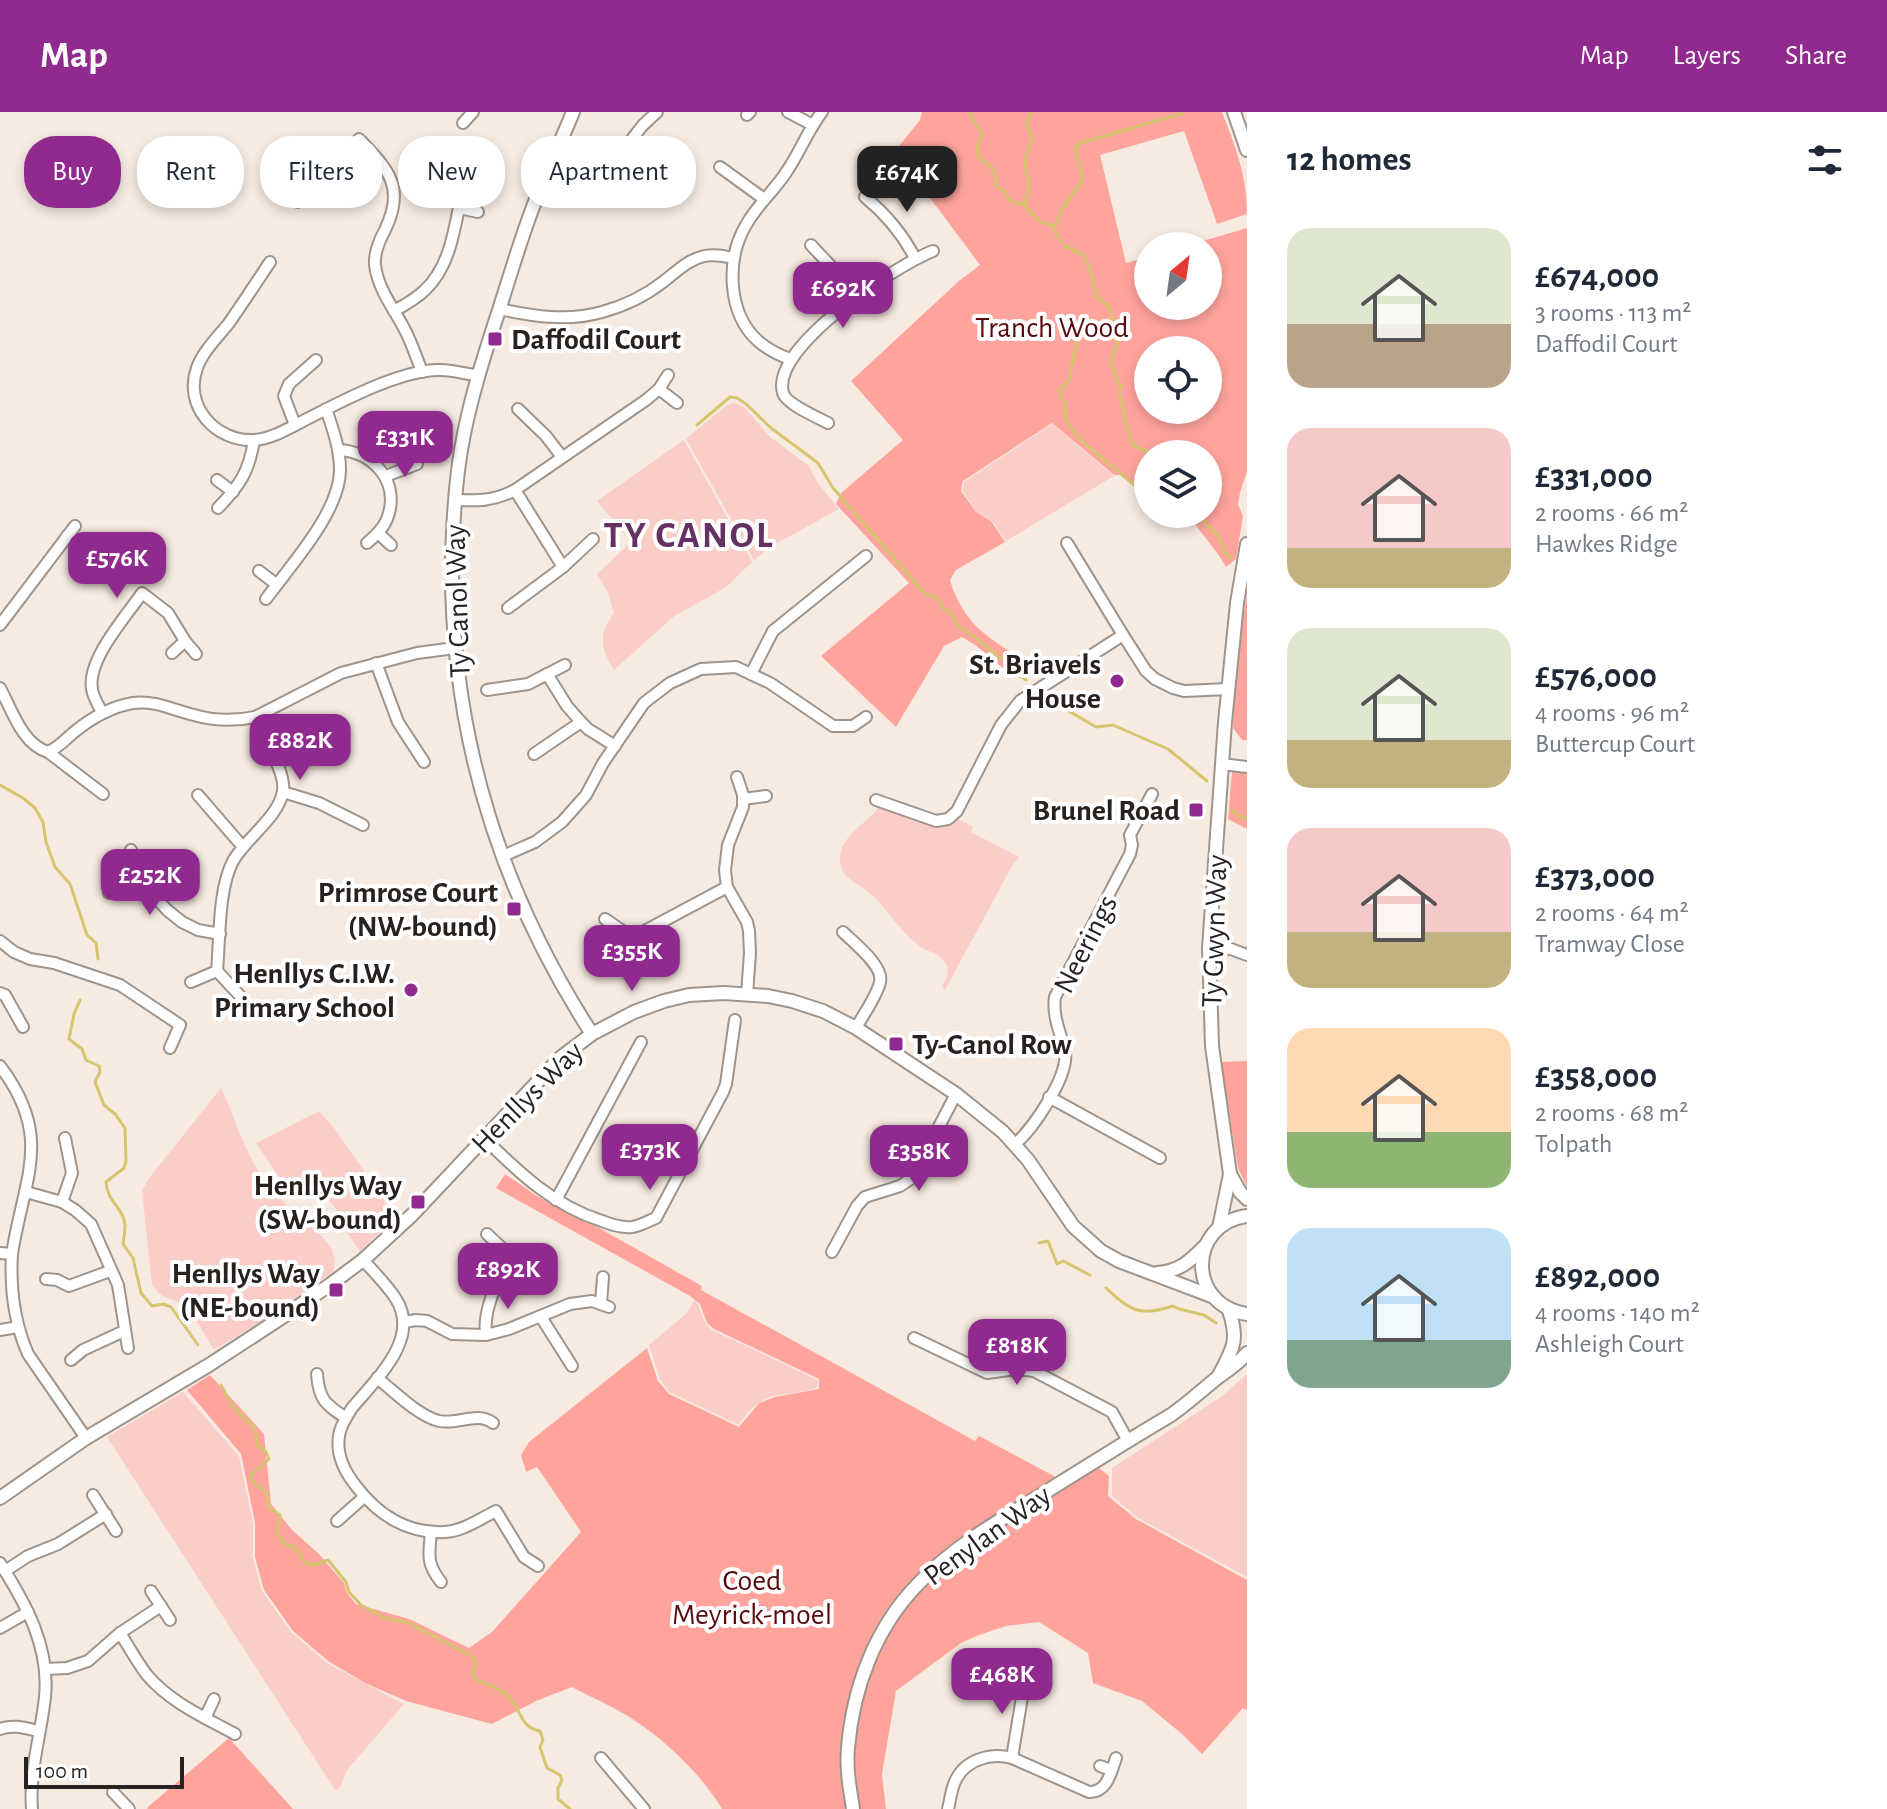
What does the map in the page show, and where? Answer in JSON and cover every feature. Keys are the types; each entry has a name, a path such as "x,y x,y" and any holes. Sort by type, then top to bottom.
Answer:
{"street":[{"path":"463,123 473,112"},
{"name":"Ty Canol Way","path":"563,136 573,112"},
{"path":"634,136 657,112"},
{"path":"788,112 813,125"},
{"path":"790,359 756,339 745,323 738,309 732,273 738,239 745,225 795,160 822,112"},
{"path":"1234,112 1247,150"},
{"path":"382,164 393,184 395,197 393,210 378,244 375,264 380,286 405,330 422,372"},
{"path":"720,167 764,199"},
{"path":"865,197 901,232 915,258"},
{"path":"394,311 414,299 435,279 445,260 459,208 478,212"},
{"name":"Ty Canol Way","path":"532,208 478,376 461,451 455,500 452,598 455,648 466,728 486,808 503,856 547,959 592,1034"},
{"path":"811,245 858,295"},
{"path":"828,423 787,400 783,393 784,377 790,359 821,326 858,295 915,258 933,251"},
{"path":"499,309 536,317 578,317 600,313 644,295 701,256 734,258"},
{"path":"270,262 206,351 194,379 193,393 204,418 226,436 254,440 277,434 368,390 422,372 453,371 478,376"},
{"path":"295,425 284,396 289,384 316,360"},
{"path":"455,500 481,502 501,498 515,490 646,400 659,389 668,375"},
{"path":"659,389 677,403"},
{"path":"266,599 332,503 340,471 335,432 326,409"},
{"path":"518,409 562,457"},
{"path":"218,508 246,475 254,440"},
{"path":"338,450 371,459 386,476 391,491 386,522 367,543"},
{"path":"386,476 417,464"},
{"path":"217,480 233,492"},
{"path":"515,490 563,567"},
{"path":"0,625 75,526"},
{"path":"378,533 391,545"},
{"path":"67,536 81,545"},
{"path":"508,608 563,567 593,539"},
{"path":"1067,543 1146,671 1163,684 1184,691 1228,689"},
{"name":"Ty Gwyn Way","path":"1219,1228 1230,1174 1212,1046 1209,948 1228,689 1247,544"},
{"path":"751,674 773,631 866,556"},
{"path":"259,571 276,584"},
{"path":"102,712 92,692 91,678 95,664 145,588 168,613 196,654"},
{"path":"876,800 936,821 948,819 957,811 1001,725 1020,701 1123,635"},
{"path":"172,653 185,641"},
{"path":"48,752 102,712 130,703 146,701 194,715 236,721 255,717 341,673 417,653 455,648"},
{"path":"376,663 398,722 424,762"},
{"path":"487,690 528,684 565,665"},
{"path":"503,856 535,842 562,822 586,795 603,763 644,703 670,683 701,669 736,667 770,683 833,726 853,726 866,717"},
{"path":"547,674 581,722 615,746"},
{"path":"0,688 28,739 103,794"},
{"path":"242,998 217,971 224,891 227,876 243,847 276,808 283,792 283,779 255,717"},
{"path":"534,754 581,722"},
{"path":"1222,764 1247,767"},
{"path":"737,777 743,807 731,834 726,857 727,887 749,931 747,994"},
{"path":"283,792 319,803 363,825"},
{"name":"Neerings","path":"1015,1144 1029,1130 1062,1074 1065,1052 1055,1019 1055,997 1130,854 1130,835 1152,794"},
{"path":"198,795 243,847"},
{"path":"743,799 766,796"},
{"path":"131,850 134,873 167,910 198,930 220,934"},
{"path":"109,893 134,873"},
{"path":"605,919 624,932 641,933 727,887"},
{"path":"843,932 880,972 881,981 856,1028"},
{"path":"0,941 30,959 54,963 120,985 180,1025 170,1048"},
{"path":"1209,948 1231,949 1247,955"},
{"path":"191,982 217,971"},
{"path":"0,993 5,995 23,1027"},
{"name":"Henllys Way","path":"0,1498 86,1438 209,1365 363,1260 412,1215 560,1058 592,1034 619,1018 689,995 724,993 768,996 823,1011 856,1028 956,1094 1015,1144 1073,1226 1088,1240 1119,1261 1214,1297 1228,1308"},
{"path":"484,1138 524,1177 556,1200 588,1217 620,1227 636,1227 656,1218 723,1092 735,1020"},
{"path":"556,1200 641,1042"},
{"path":"0,1066 23,1103 33,1147 12,1254 11,1274 18,1327 28,1354 86,1438"},
{"path":"832,1252 865,1197 900,1186 912,1178 956,1094"},
{"path":"1049,1097 1160,1158"},
{"path":"62,1202 72,1173 65,1138"},
{"name":"Ty Gwyn Way","path":"1230,1174 1247,1199"},
{"path":"26,1192 62,1202 91,1224 118,1285 128,1348"},
{"path":"1154,1273 1179,1269 1206,1245 1219,1228 1233,1219 1247,1216"},
{"path":"486,1335 487,1306 494,1290 503,1249 487,1234"},
{"path":"1206,1245 1202,1273 1214,1297"},
{"path":"0,1253 12,1254"},
{"path":"363,1260 395,1298 404,1322 398,1350 346,1418 339,1435 340,1457 345,1472 380,1512 417,1530 449,1532 464,1528 496,1511 524,1557 538,1566"},
{"path":"46,1279 69,1286 110,1271"},
{"path":"404,1322 427,1321 452,1334 486,1335 570,1304 592,1301 605,1306 603,1277"},
{"path":"1228,1308 1247,1314"},
{"name":"Penylan Way","path":"1218,1377 1234,1346 1235,1328 1228,1308"},
{"path":"541,1317 572,1366"},
{"path":"0,1330 18,1327"},
{"path":"71,1360 83,1350 124,1331"},
{"path":"914,1338 987,1373 1016,1369 1034,1371 1112,1412 1128,1441"},
{"name":"Penylan Way","path":"853,1809 848,1780 848,1751 860,1683 889,1618 918,1584 978,1534 1180,1408 1231,1370 1247,1353"},
{"path":"317,1374 318,1391 326,1405 346,1418"},
{"path":"377,1378 435,1420 454,1423 486,1418 493,1423"},
{"path":"93,1495 116,1531"},
{"path":"337,1521 364,1497"},
{"path":"32,1809 33,1770 45,1699 45,1669 37,1631 2,1567 58,1544 106,1514"},
{"path":"431,1532 429,1556 432,1570 441,1582"},
{"path":"151,1591 170,1620"},
{"path":"45,1669 67,1668 88,1661 120,1633 161,1606"},
{"path":"0,1628 28,1612"},
{"path":"120,1633 145,1673 158,1686 176,1701 235,1734"},
{"path":"1012,1758 1025,1679"},
{"path":"1006,1690 1023,1693"},
{"path":"205,1718 214,1699"},
{"path":"0,1729 9,1726 38,1731"},
{"path":"948,1809 954,1782 971,1763 982,1757 1012,1758 1089,1792 1101,1790 1116,1758"},
{"path":"601,1758 644,1809"},
{"path":"1100,1766 1111,1770"},
{"path":"113,1792 135,1807"}],"shaded area":[{"path":"734,403 744,407 770,437 808,465 839,509 770,547 754,560 686,439 727,405"},
{"path":"1052,424 1114,476 1006,541 992,521 976,512 963,491 964,482"},
{"path":"684,440 752,562 726,587 673,617 614,670 606,655 603,635 614,613 608,593 597,574 631,542 597,501"},
{"path":"880,805 940,827 958,819 973,827 971,832 1019,857 945,990 942,987 948,970 944,960 914,941 870,893 847,877 842,869 840,859 846,841"},
{"path":"221,1088 256,1168 292,1210 329,1244 335,1262 333,1272 214,1350 188,1310 163,1296 152,1284 142,1191"},
{"path":"319,1111 396,1216 360,1251 335,1207 321,1193 311,1192 299,1199 290,1193 256,1143"},
{"path":"694,1301 706,1325 712,1330 818,1380 817,1388 765,1399 756,1404 739,1425 669,1392 660,1379 649,1345 686,1314"},
{"path":"1247,1374 1247,1577 1138,1518 1112,1496 1112,1468 1221,1397"},
{"path":"183,1392 239,1456 253,1524 253,1557 262,1591 291,1632 327,1663 404,1704 347,1770 340,1788 335,1790 107,1437"}],"green space":[{"name":"Tranch Wood","path":"922,112 1222,112 1243,175 1247,214 1217,224 1184,131 1100,155 1126,263 1134,261 1134,320 1222,320 1222,235 1247,228 1247,471 1238,504 1243,516 1236,559 1226,567 1198,528 1222,528 1222,440 1134,440 1134,486 1120,475 1114,475 1052,423 963,481 961,491 976,512 991,521 1005,542 956,570 950,580 963,610 973,623 1020,660 1030,671 1027,678 1015,678 962,637 944,646 896,727 821,656 909,583 836,504 841,493 903,440 851,381 980,265 895,151 920,120"},
{"path":"1247,594 1247,740 1242,740 1233,728 1235,668"},
{"path":"1232,772 1247,773 1247,829 1228,819"},
{"path":"1247,1061 1247,1187 1238,1168 1221,1062"},
{"name":"Coed Meyrick-moel","path":"505,1174 569,1214 702,1286 701,1290 975,1441 979,1436 1066,1485 1099,1468 1109,1476 1108,1496 1136,1519 1247,1580 1247,1710 1243,1708 1202,1754 1142,1701 1093,1683 1088,1653 1039,1622 1006,1626 961,1643 896,1691 882,1774 886,1809 722,1809 694,1772 659,1739 627,1715 572,1687 536,1701 492,1724 406,1701 365,1683 328,1661 293,1631 264,1590 255,1557 255,1523 241,1454 187,1390 210,1375 264,1434 271,1504 344,1583 356,1604 409,1619 469,1648 492,1632 581,1532 537,1467 526,1472 521,1455 529,1442 647,1348 658,1381 669,1394 739,1427 759,1403 819,1389 819,1379 714,1329 707,1323 700,1304 690,1296 496,1188"},
{"path":"229,1738 293,1809 147,1809 149,1806"}],"waterway":[{"path":"969,112 982,135 977,148 978,156 994,170 997,187 1015,204 1022,203 1039,221 1055,227 1066,248 1082,253 1088,264 1098,298 1108,306 1115,328 1114,336 1118,344 1111,358 1121,386 1119,392 1134,446"},
{"path":"1025,205 1029,186 1025,163 1032,135 1026,124 1032,112"},
{"path":"1055,225 1062,209 1083,180 1075,147 1183,113"},
{"path":"1078,333 1069,380 1059,391 1066,407 1065,417 1084,443 1134,484"},
{"path":"697,425 730,397 746,404 771,428 818,463 833,488 920,588 927,595 937,597 942,608 950,612 959,627 1026,680"},
{"path":"1210,528 1218,535 1225,553 1231,558"},
{"path":"1055,703 1096,727 1113,725 1168,749 1207,781"},
{"path":"0,785 35,808 43,822 55,867 70,884 87,935 96,943 98,959"},
{"path":"1231,810 1247,820"},
{"path":"80,1000 69,1039 82,1049 86,1060 99,1066 100,1072 95,1082 104,1105 125,1128 124,1168 106,1182 109,1195 124,1218 123,1244 133,1258 141,1293 152,1306 163,1304 171,1307 198,1345"},
{"path":"1039,1243 1048,1241 1057,1264 1063,1261 1090,1275"},
{"path":"1106,1288 1136,1310 1152,1311 1173,1306 1204,1315 1216,1323"},
{"path":"221,1385 234,1408 253,1427 257,1445 269,1459 250,1476 264,1490 268,1507 280,1515 278,1534 283,1543 296,1548 308,1564 328,1560 361,1605 385,1618 409,1623 473,1657 475,1679 506,1694 524,1721 540,1731 543,1740 540,1747 547,1768 560,1775 562,1780 558,1799 570,1809"}],"place":[{"name":"Daffodil Court","path":"495,339"},
{"name":"St. Briavels House","path":"1117,681"},
{"name":"Brunel Road","path":"1196,810"},
{"name":"Primrose Court (NW-bound)","path":"514,909"},
{"name":"Henllys C.I.W. Primary School","path":"411,990"},
{"name":"Ty-Canol Row","path":"896,1044"},
{"name":"Henllys Way (SW-bound)","path":"418,1202"},
{"name":"Henllys Way (NE-bound)","path":"336,1290"}],"district":[{"name":"TY CANOL","path":"689,534"}]}
